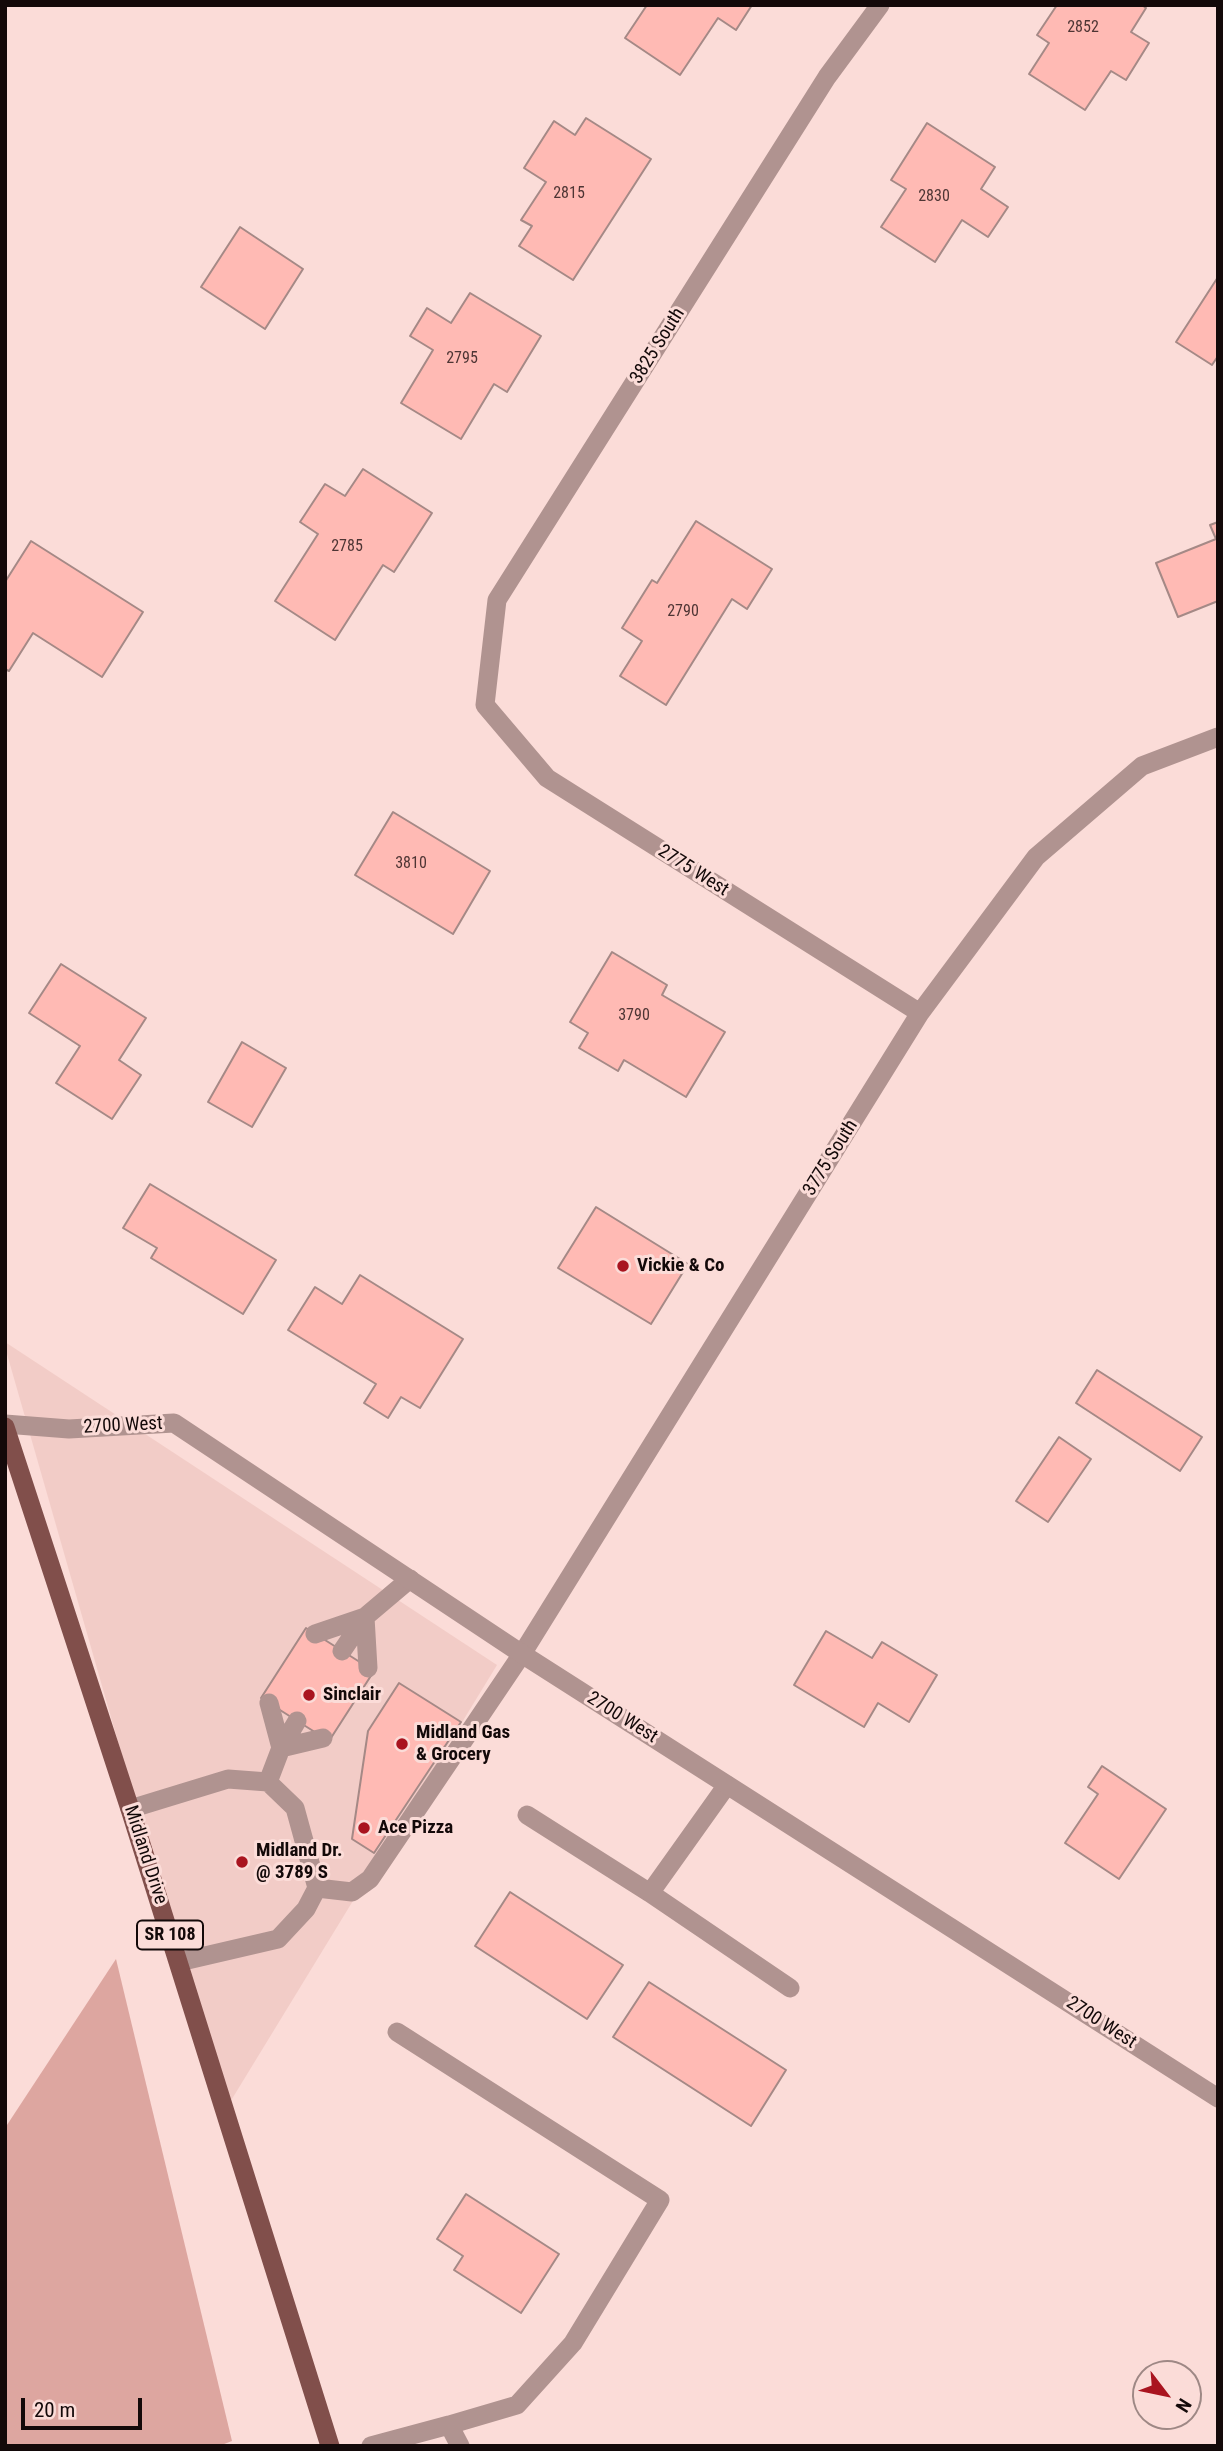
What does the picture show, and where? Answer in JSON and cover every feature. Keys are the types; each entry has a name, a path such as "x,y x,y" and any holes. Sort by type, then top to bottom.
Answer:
{"main road":[{"name":"Midland Drive","path":"5,1425 130,1809 330,2446"}],"street":[{"name":"3825 South","path":"485,705 497,600 827,77 880,5"},
{"name":"2775 West","path":"485,705 547,778 920,1013"},
{"name":"3775 South","path":"317,1888 352,1892 370,1879 522,1654 920,1013 1036,857 1142,766 1218,737"},
{"name":"2700 West","path":"5,1425 69,1429 174,1423 522,1654 1218,2098"},
{"path":"342,1651 365,1617 410,1580"},
{"path":"315,1634 365,1617"},
{"path":"365,1617 368,1668"},
{"path":"269,1703 281,1748"},
{"path":"268,1782 281,1748 297,1721"},
{"path":"281,1748 323,1738"},
{"path":"130,1809 228,1779 268,1782 295,1808 317,1888 306,1909 278,1939 178,1962"},
{"path":"650,1893 727,1785"},
{"path":"527,1815 650,1893 790,1988"},
{"path":"372,2446 517,2405 573,2343 660,2200 397,2032"},
{"path":"449,2424 460,2446"}],"shaded area":[{"path":"5,1342 497,1665 224,2112 5,1347"},
{"path":"116,1959 232,2441 219,2446 5,2446 5,2128"}],"building":[{"path":"647,5 752,5 736,30 718,18 680,75 625,38"},
{"path":"1057,5 1142,5 1146,8 1131,32 1149,43 1126,80 1111,71 1085,110 1029,74 1049,43 1037,35"},
{"path":"586,118 651,159 573,280 519,246 532,226 521,220 546,182 524,168 554,121 575,135"},
{"path":"927,123 995,167 981,189 1008,207 988,237 962,220 935,262 881,227 906,189 891,180"},
{"path":"240,227 303,269 265,329 201,287"},
{"path":"1218,277 1218,356 1212,365 1176,342"},
{"path":"470,293 541,336 507,392 494,384 461,439 401,403 433,350 410,336 427,308 451,323"},
{"path":"363,469 432,513 394,572 383,565 335,640 275,601 318,534 300,522 325,484 345,496"},
{"path":"696,521 772,569 747,609 732,599 666,705 620,676 642,641 622,628 652,580 657,583"},
{"path":"1218,522 1218,601 1178,617 1156,563 1216,539 1210,525"},
{"path":"31,541 143,612 102,677 33,633 9,671 5,669 5,582"},
{"path":"393,812 490,871 453,934 355,875"},
{"path":"612,952 667,985 662,995 725,1032 686,1097 624,1060 618,1071 579,1048 588,1033 570,1022"},
{"path":"61,964 146,1018 119,1060 141,1075 112,1119 56,1083 80,1046 29,1013"},
{"path":"242,1042 286,1068 252,1127 208,1102"},
{"path":"150,1184 276,1260 243,1314 151,1258 157,1248 123,1228"},
{"name":"Vickie & Co","path":"596,1207 688,1264 651,1324 558,1268"},
{"path":"360,1275 463,1339 420,1408 401,1397 388,1418 364,1403 376,1384 288,1330 315,1287 342,1304"},
{"path":"1097,1370 1202,1437 1180,1471 1076,1403"},
{"path":"1059,1437 1091,1459 1048,1522 1016,1501"},
{"path":"306,1628 374,1671 329,1741 261,1698"},
{"path":"826,1631 872,1658 882,1642 937,1675 909,1722 878,1703 864,1727 794,1685"},
{"path":"399,1683 461,1722 374,1853 352,1839 368,1731"},
{"path":"1102,1766 1166,1809 1119,1879 1065,1843 1098,1794 1088,1787"},
{"path":"510,1892 623,1965 587,2019 475,1946"},
{"path":"649,1982 786,2070 751,2126 613,2037"},
{"path":"466,2194 559,2254 521,2313 454,2270 463,2256 437,2239"}],"place":[{"name":"Vickie & Co","path":"623,1266"},
{"name":"Sinclair","path":"309,1695"},
{"name":"Midland Gas & Grocery","path":"402,1744"},
{"name":"Ace Pizza","path":"364,1828"},
{"name":"Midland Dr. @ 3789 S","path":"242,1862"}]}
